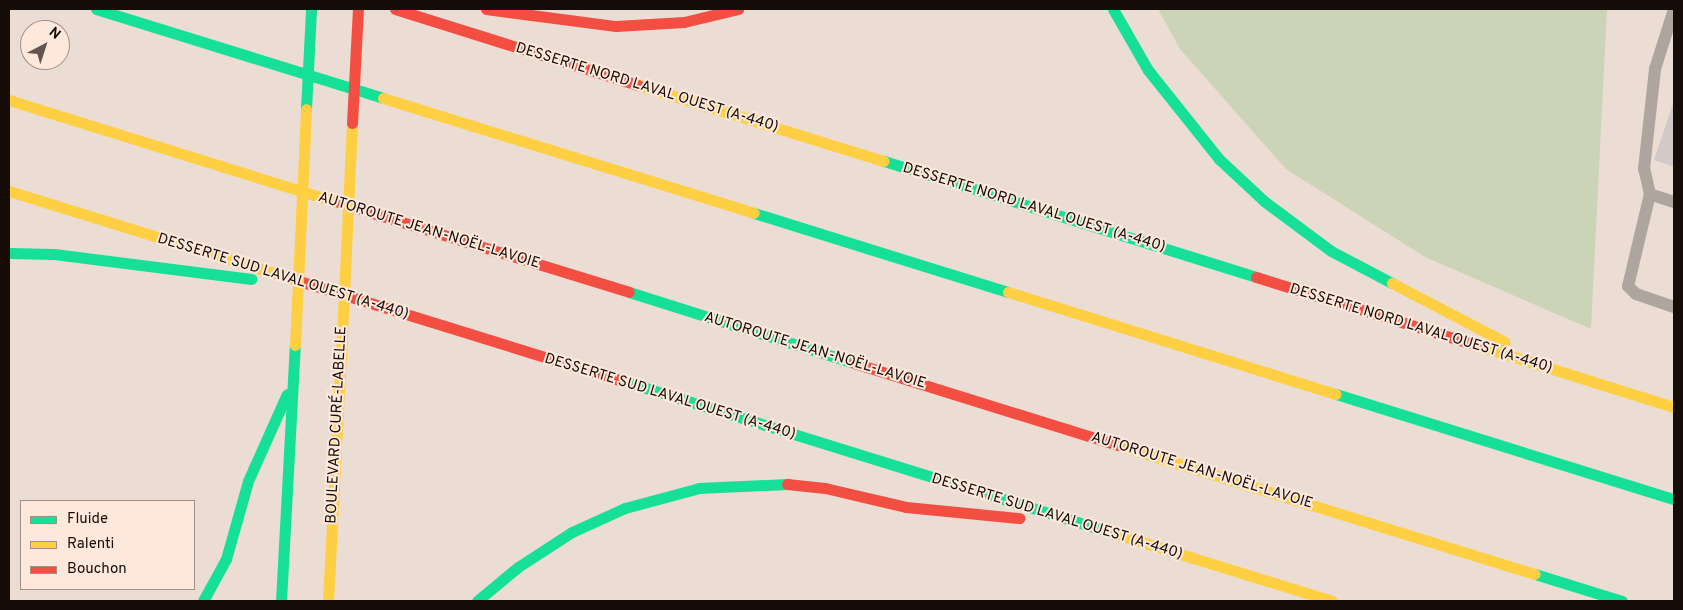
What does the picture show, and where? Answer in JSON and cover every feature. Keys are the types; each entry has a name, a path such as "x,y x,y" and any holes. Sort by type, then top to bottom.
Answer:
{"main road":[{"path":"96,9 1674,499"},
{"path":"282,601 311,9"},
{"name":"BOULEVARD CURÉ-LABELLE","path":"328,601 358,9"},
{"name":"DESSERTE NORD LAVAL OUEST (A-440)","path":"394,9 1674,406"},
{"path":"486,9 616,26 684,22 738,9"},
{"path":"1113,9 1148,70 1182,115 1219,159 1289,222 1331,251 1566,374"},
{"name":"AUTOROUTE JEAN-NOËL-LAVOIE","path":"9,100 1622,601"},
{"name":"DESSERTE SUD LAVAL OUEST (A-440)","path":"9,191 1317,599 1332,601"},
{"path":"9,253 54,254 320,288"},
{"path":"203,601 226,559 248,481 293,379"},
{"path":"477,601 535,554 589,523 661,497 719,485 790,484 825,488 906,507 1075,524"}],"lane":[{"path":"1674,9 1655,69 1644,168 1650,194 1628,286 1636,294 1674,307"},
{"path":"1650,194 1674,202"}],"green space":[{"path":"1158,9 1607,9 1591,329 1425,257 1286,169 1180,49"}],"building":[{"path":"1674,101 1674,167 1654,160"}],"traffic: fast":[{"path":"96,9 383,98"},
{"path":"306,109 311,9"},
{"path":"1113,9 1148,70 1219,159 1264,201 1331,251 1392,283"},
{"path":"884,161 1256,277"},
{"path":"754,213 1008,292"},
{"path":"9,253 54,254 251,279"},
{"path":"629,292 854,363"},
{"path":"281,601 295,345"},
{"path":"620,380 1116,534"},
{"path":"203,601 226,559 248,481 287,394"},
{"path":"1336,394 1674,499"},
{"path":"477,601 518,567 572,532 625,508 699,488 787,484"},
{"path":"1535,574 1622,601"}],"traffic: slow":[{"path":"638,85 884,161"},
{"path":"383,98 754,213"},
{"path":"9,100 340,203"},
{"path":"295,345 306,109"},
{"path":"341,357 352,123"},
{"path":"9,191 296,280"},
{"path":"1392,283 1505,342"},
{"path":"1008,292 1336,394"},
{"path":"1476,345 1674,407"},
{"path":"328,601 341,357"},
{"path":"1118,445 1535,574"},
{"path":"1116,534 1332,601"}],"traffic: jam":[{"path":"352,123 358,9"},
{"path":"395,9 638,85"},
{"path":"486,9 616,26 684,22 738,9"},
{"path":"340,203 629,292"},
{"path":"1256,277 1476,345"},
{"path":"296,280 620,380"},
{"path":"854,363 1118,445"},
{"path":"787,484 825,488 906,507 1019,518"}]}
